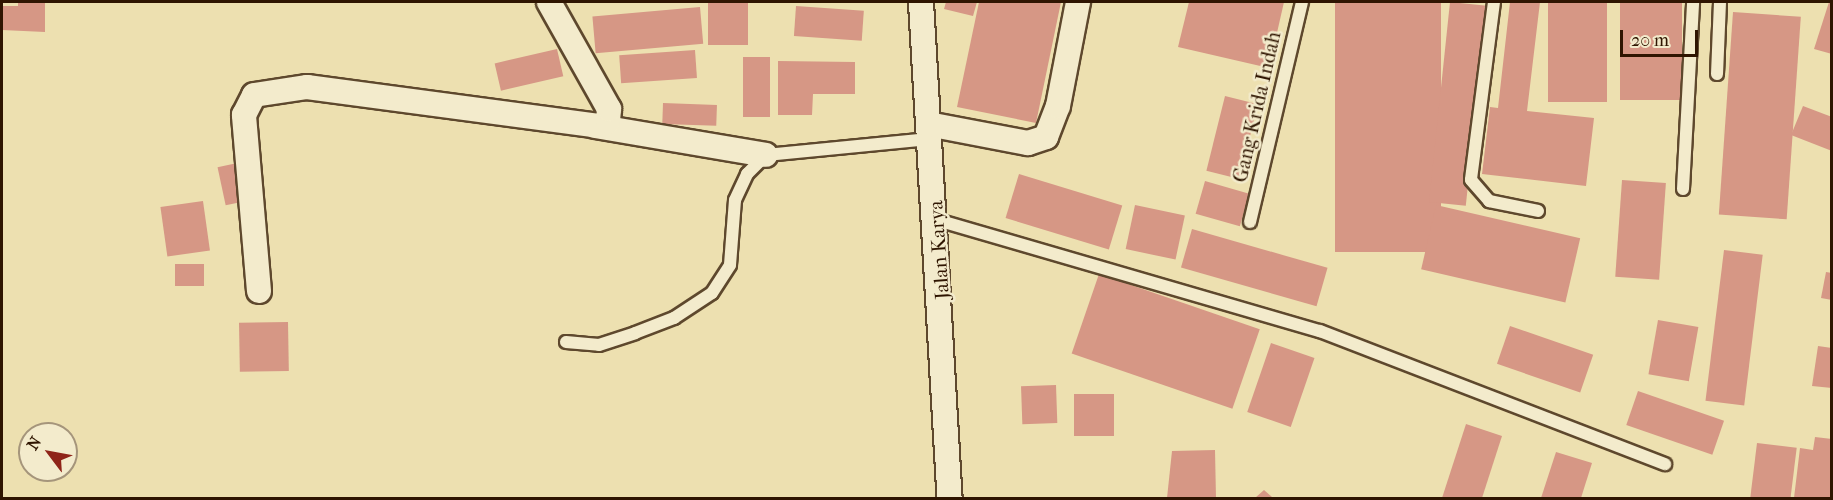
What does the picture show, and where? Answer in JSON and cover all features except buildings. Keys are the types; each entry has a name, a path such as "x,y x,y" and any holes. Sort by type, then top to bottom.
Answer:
{"street":[{"path":"549,2 609,109 608,121 596,126"},
{"name":"Jalan Karya","path":"921,2 928,132 937,220 950,498"},
{"path":"928,132 1028,142 1046,137 1058,106 1078,2"},
{"path":"259,291 244,115 254,95 307,87 596,126 766,155"}],"lane":[{"name":"Gang Krida Indah","path":"1250,222 1302,2"},
{"path":"1494,2 1471,180 1489,201 1538,211"},
{"path":"1683,189 1693,2"},
{"path":"1717,74 1720,2"},
{"path":"566,342 599,345 635,333 674,318 712,293 730,265 735,200 747,174 766,155 928,132"},
{"path":"937,220 1320,331 1665,464"}]}
